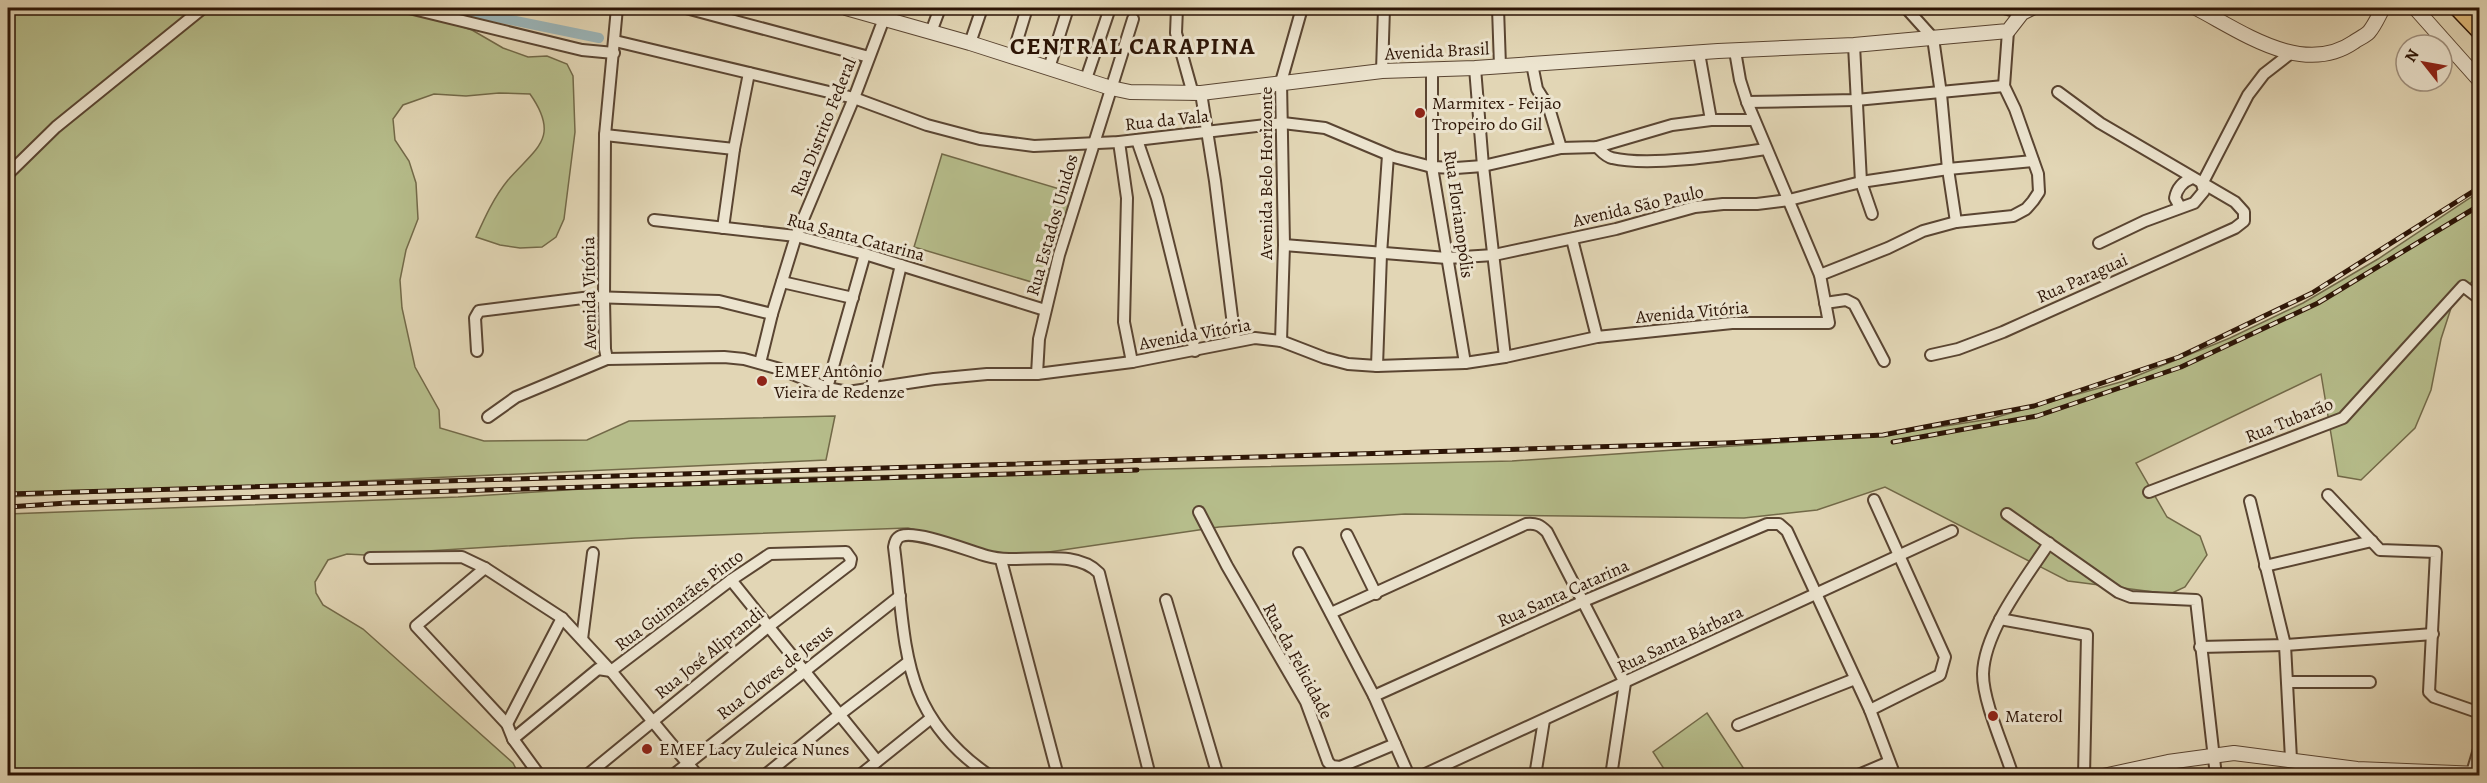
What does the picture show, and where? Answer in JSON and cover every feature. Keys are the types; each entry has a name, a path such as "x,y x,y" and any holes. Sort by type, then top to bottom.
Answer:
{"main road":[{"path":"2459,8 2480,30"}],"street":[{"path":"8,174 56,127 204,8"},
{"path":"409,8 582,50 614,53"},
{"name":"Avenida Vitória","path":"617,8 605,135 604,299 605,350 608,359 724,357 760,363 827,388 848,392 934,379 1037,374 1132,362 1195,351 1235,341 1267,338 1348,364 1377,366 1465,363 1598,337 1732,323 1828,323 1820,275 1747,102 1735,51"},
{"path":"686,8 869,57"},
{"name":"Avenida Brasil","path":"846,8 886,13 932,32 1130,92 1197,93 1382,71 1474,69 1854,45 2008,31"},
{"path":"932,32 939,8"},
{"path":"970,43 981,8"},
{"path":"1012,57 1027,8"},
{"path":"1049,68 1068,8"},
{"path":"1086,79 1110,8"},
{"path":"1177,8 1176,33 1197,93 1206,133 1235,341"},
{"name":"Avenida Belo Horizonte","path":"1281,341 1284,245 1281,82 1302,8"},
{"path":"1382,71 1384,8"},
{"path":"1498,8 1500,66"},
{"path":"1906,8 1933,38 1956,222"},
{"path":"2004,8 2027,10"},
{"path":"2196,8 2246,34 2291,53 2326,55 2345,48 2369,32 2383,8"},
{"path":"2415,8 2480,81"},
{"path":"1820,275 1888,248 1923,231 1956,222 2004,218 2026,209 2038,192 2040,184 2004,86 2008,31 2027,10"},
{"name":"Rua Distrito Federal","path":"760,363 772,314 796,236 854,98 886,13"},
{"name":"Rua Estados Unidos","path":"1037,374 1045,310 1059,255 1133,19"},
{"name":"Rua da Vala","path":"615,41 854,98 927,125 980,139 1034,146 1093,145 1283,123 1324,128 1388,155 1432,167 1483,166 1561,148 1597,147"},
{"path":"1854,45 1861,182 1872,214"},
{"path":"1700,53 1711,120"},
{"path":"2099,243 2194,203 2204,191 2202,184 2248,94 2264,74 2291,53"},
{"path":"1532,64 1537,89 1549,108 1561,148"},
{"name":"Rua Florianopólis","path":"1432,69 1432,167 1465,363"},
{"path":"1474,69 1505,357"},
{"path":"723,228 734,148 749,73"},
{"path":"1747,102 1856,100 1941,94 2004,86"},
{"path":"2058,92 2100,123 2202,184"},
{"path":"1597,147 1672,125 1711,120 1754,120"},
{"path":"605,135 734,148"},
{"path":"1137,140 1157,198 1195,351"},
{"path":"1119,142 1127,198 1124,322 1132,362"},
{"path":"1597,147 1610,158 1642,160 1713,156 1766,149"},
{"path":"1377,366 1380,254 1388,155"},
{"name":"Avenida São Paulo","path":"1284,245 1447,258 1494,255 1572,239 1695,207 1789,200 1861,182 1948,169 2033,161"},
{"path":"2180,207 2175,198 2176,191 2183,182 2192,178"},
{"name":"Rua Paraguai","path":"1931,355 1958,349 2003,332 2235,228 2244,221 2244,212 2235,202 2202,184"},
{"name":"Rua Santa Catarina","path":"654,220 796,236 865,254 1045,310"},
{"path":"1572,239 1598,337"},
{"path":"827,388 865,254"},
{"path":"871,390 901,265"},
{"path":"782,282 853,298"},
{"name":"Rua Tubarão","path":"2149,492 2343,418 2463,286 2480,298"},
{"path":"477,351 475,318 479,311 574,298 719,301 772,314"},
{"path":"1825,303 1846,300 1854,304 1884,361"},
{"path":"488,417 516,397 608,359"},
{"path":"2328,495 2380,550 2436,552 2429,692 2434,697 2480,713"},
{"path":"1870,710 1940,675 1945,657 1874,500"},
{"path":"2250,501 2285,645 2291,759"},
{"name":"Rua da Felicidade","path":"1199,512 1227,566 1306,702 1328,762 1332,766 1340,767 1395,744"},
{"path":"2007,514 2118,592 2131,597 2196,600 2216,776"},
{"path":"1331,614 1526,524 1535,523 1547,532 1625,683 1611,776"},
{"name":"Rua Santa Catarina","path":"1374,696 1584,601 1767,524 1779,524 1787,531 1816,594"},
{"name":"Rua Santa Bárbara","path":"1421,776 1952,531"},
{"path":"1347,534 1376,594"},
{"path":"990,776 955,748 930,718 907,663 894,547 897,539 909,535 1001,560 1078,560 1091,564 1099,573 1150,776"},
{"path":"2265,566 2372,541"},
{"path":"2013,776 1985,692 1983,675 1985,657 2000,619 2049,543"},
{"name":"Rua Guimarães Pinto","path":"513,739 598,669 611,671 731,580 770,554 846,552 851,559"},
{"path":"582,639 593,553"},
{"path":"1299,553 1374,696 1409,776"},
{"path":"370,558 462,557 485,568 562,618 611,671 698,776"},
{"name":"Rua José Aliprandi","path":"586,776 652,720 850,564 851,559"},
{"path":"1001,560 1058,776"},
{"path":"485,568 416,627 507,724 513,739 540,776"},
{"path":"731,580 877,761"},
{"path":"1816,594 1870,710 1895,776"},
{"name":"Rua Cloves de Jesus","path":"672,776 900,596"},
{"path":"1166,600 1218,776"},
{"path":"507,724 562,618"},
{"path":"2000,619 2087,635 2084,776"},
{"path":"2200,647 2285,645 2433,634"},
{"path":"764,776 907,663"},
{"path":"1738,725 1855,679"},
{"path":"2288,682 2370,682"},
{"path":"859,776 930,718"},
{"path":"1534,776 1544,720"},
{"path":"2103,776 2213,754 2234,753 2291,759 2355,772 2474,774 2480,746"},
{"path":"1856,776 1889,762"},
{"path":"969,776 978,768"}],"green space":[{"path":"8,8 404,8 472,30 503,48 528,57 547,56 567,64 573,76 575,132 564,219 556,237 542,247 520,248 500,245 476,237 498,193 541,142 544,122 530,94 499,93 466,96 434,94 403,105 393,119 395,140 409,161 416,183 418,219 406,250 400,280 402,308 415,367 439,410 440,428 484,441 587,440 629,421 835,416 826,460 8,497"},
{"path":"942,154 1073,193 1045,286 914,247"},
{"path":"2479,192 2479,274 2453,302 2441,339 2431,390 2415,428 2361,480 2338,476 2321,374 2136,463 2167,517 2200,536 2207,555 2185,587 2170,594 2068,581 1885,487 1817,510 1744,518 1405,514 1219,527 1042,553 993,554 951,539 908,528 635,538 365,555 347,554 328,560 315,582 316,593 323,605 363,629 513,763 519,775 8,776 8,514 458,497 737,479 1512,461 1881,436 1990,419 2124,381 2230,338 2303,303 2378,259"},
{"path":"1707,713 1748,775 1668,775 1653,752"}],"waterway":[{"path":"452,8 599,38"},
{"path":"1608,8 1724,10 1731,8"},
{"path":"1388,42 1388,55"}],"railway":[{"path":"8,494 1726,443 1883,435 2034,406 2179,357 2312,293 2480,187"},
{"path":"1893,442 2037,416 2181,367 2318,303 2480,205"},
{"path":"8,507 67,503 1137,470"}],"place":[{"name":"Marmitex - Feijão Tropeiro do Gil","path":"1420,113"},
{"name":"EMEF Antônio Vieira de Redenze","path":"762,381"},
{"name":"Materol","path":"1993,716"},
{"name":"EMEF Lacy Zuleica Nunes","path":"647,749"}],"district":[{"name":"CENTRAL CARAPINA","path":"1133,46"}]}
